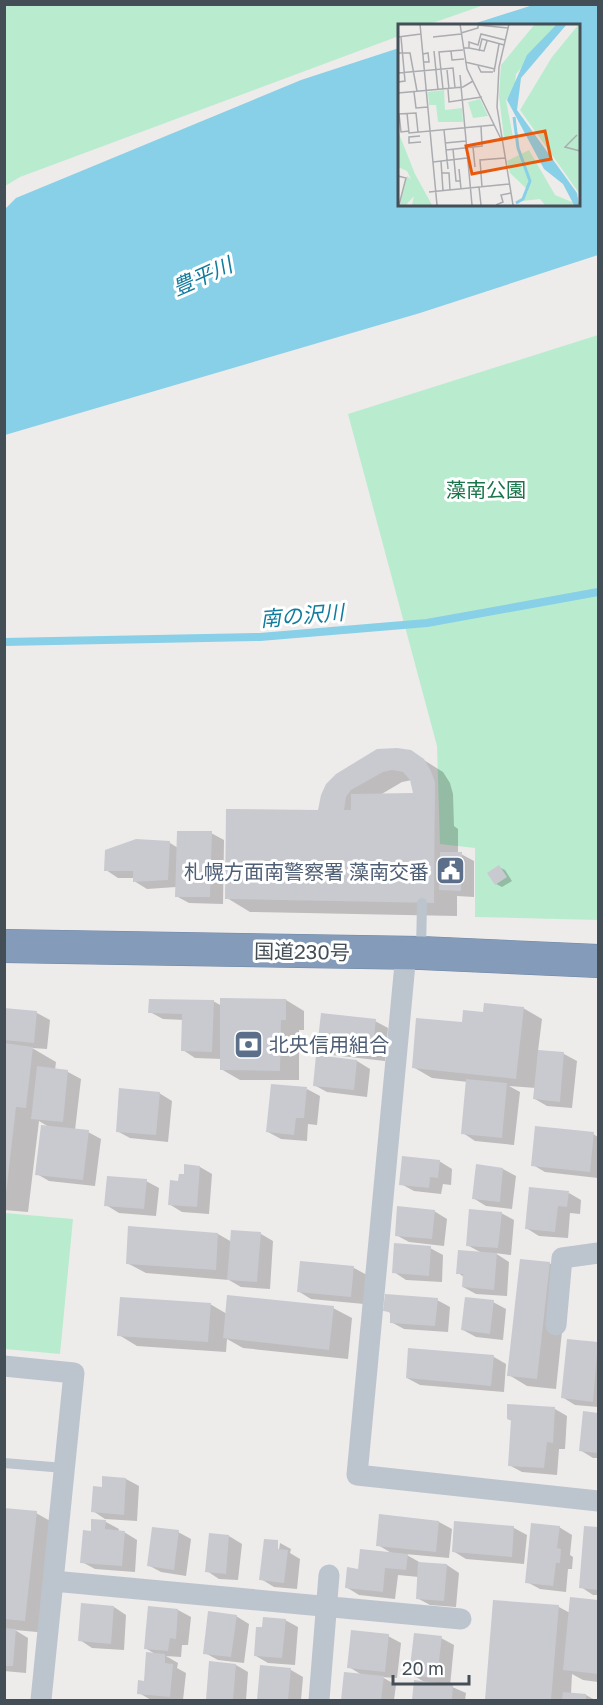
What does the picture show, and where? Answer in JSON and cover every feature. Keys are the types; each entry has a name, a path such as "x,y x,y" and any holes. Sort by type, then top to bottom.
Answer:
{"highway":[{"name":"国道230号","path":"4,946 413,953 598,961"}],"street":[{"path":"413,953 357,1475 598,1502"},
{"path":"556,1325 562,1258 598,1253"},
{"path":"4,1366 74,1373 41,1701"},
{"path":"319,1701 329,1575"},
{"path":"53,1581 461,1619"}],"lane":[{"path":"413,953 422,903"},
{"path":"4,1463 64,1468"}],"green space":[{"path":"5,4 484,4 430,24 398,24 398,36 20,177 5,186"},
{"name":"藻南公園","path":"598,335 598,920 475,917 475,848 440,844 437,746 348,414"},
{"path":"5,1213 73,1219 60,1354 5,1349"}],"water":[{"name":"豊平川","path":"536,4 598,5 598,255 420,313 5,435 5,209 16,198 301,80 398,48 398,206 579,206 579,24 473,24"}],"building":[{"path":"377,749 411,750 424,759 431,771 435,782 434,903 225,899 226,809 318,810 326,784 336,774","holes":["392,770 403,772 410,780 413,793 351,794 351,810 344,810 346,797 351,790 383,772"]},
{"path":"177,831 212,831 210,897 175,897"},
{"path":"136,839 170,841 168,880 133,882 133,871 104,871 105,850"},
{"path":"440,852 462,852 461,891 439,890"},
{"path":"499,865 507,877 495,885 487,873"},
{"path":"220,998 286,999 286,1020 281,1020 280,1071 220,1070"},
{"path":"149,999 214,1000 212,1052 181,1051 182,1014 148,1013"},
{"path":"484,1003 524,1007 516,1079 412,1068 416,1018 462,1022 463,1010 483,1012"},
{"path":"4,1008 37,1011 34,1043 4,1040"},
{"path":"321,1013 376,1019 372,1055 317,1049"},
{"path":"4,1043 33,1047 26,1108 16,1107 6,1194 4,1194"},
{"path":"538,1050 564,1052 560,1102 533,1099"},
{"path":"316,1055 357,1060 354,1090 313,1086"},
{"path":"37,1066 68,1070 63,1122 31,1119"},
{"path":"466,1079 507,1083 502,1138 461,1134"},
{"path":"271,1084 307,1087 304,1118 296,1118 294,1135 266,1132"},
{"path":"119,1088 160,1092 156,1135 116,1132"},
{"path":"41,1125 89,1130 83,1180 35,1175"},
{"path":"535,1126 594,1132 590,1172 531,1166"},
{"path":"402,1156 440,1160 438,1178 430,1177 429,1188 399,1185"},
{"path":"184,1164 200,1166 197,1207 168,1205 170,1180 178,1181 179,1174 184,1174"},
{"path":"476,1164 503,1168 500,1202 472,1199"},
{"path":"107,1176 147,1179 144,1209 104,1206"},
{"path":"529,1187 569,1191 567,1207 558,1206 555,1232 525,1229"},
{"path":"397,1206 435,1210 432,1239 395,1236"},
{"path":"469,1209 502,1212 498,1248 466,1246"},
{"path":"128,1226 218,1233 216,1270 126,1264"},
{"path":"231,1230 261,1232 257,1282 227,1280"},
{"path":"394,1243 431,1246 429,1276 392,1273"},
{"path":"458,1250 497,1253 494,1290 462,1287 463,1274 456,1274"},
{"path":"520,1259 550,1262 537,1379 507,1376"},
{"path":"300,1261 354,1266 351,1297 297,1292"},
{"path":"385,1294 438,1298 435,1326 390,1323 390,1312 383,1311"},
{"path":"227,1295 334,1306 329,1350 223,1338"},
{"path":"120,1297 211,1303 208,1342 117,1336"},
{"path":"465,1297 494,1300 490,1334 461,1330"},
{"path":"567,1339 598,1342 593,1402 561,1398"},
{"path":"408,1348 494,1355 491,1386 406,1378"},
{"path":"507,1404 555,1407 553,1443 547,1442 544,1468 508,1466 511,1420 507,1419"},
{"path":"583,1411 598,1413 598,1453 579,1451"},
{"path":"102,1476 126,1478 124,1515 91,1512 93,1486 102,1487"},
{"path":"4,1508 37,1511 25,1621 4,1619"},
{"path":"379,1514 439,1521 436,1552 376,1546"},
{"path":"91,1519 106,1520 105,1529 125,1531 122,1566 80,1563 83,1530 91,1531"},
{"path":"454,1521 514,1526 512,1557 452,1552"},
{"path":"531,1523 560,1526 557,1548 561,1549 560,1563 556,1563 553,1586 525,1583"},
{"path":"584,1526 598,1527 598,1590 579,1588"},
{"path":"152,1527 179,1530 174,1570 147,1566"},
{"path":"209,1533 229,1535 226,1574 205,1572"},
{"path":"264,1539 278,1540 278,1549 288,1550 284,1583 259,1580"},
{"path":"360,1549 408,1554 406,1570 385,1568 383,1592 345,1588 347,1567 358,1569"},
{"path":"418,1562 447,1564 444,1601 416,1599"},
{"path":"570,1597 598,1600 598,1674 563,1670"},
{"path":"493,1600 559,1605 551,1700 485,1700"},
{"path":"81,1603 114,1606 111,1644 78,1641"},
{"path":"148,1606 178,1609 176,1639 170,1638 168,1651 144,1649"},
{"path":"208,1611 237,1615 231,1657 203,1654"},
{"path":"263,1617 286,1619 282,1658 254,1656 256,1627 262,1627"},
{"path":"4,1628 16,1629 13,1666 4,1666"},
{"path":"351,1630 389,1634 385,1672 347,1668"},
{"path":"414,1633 442,1636 437,1678 409,1675"},
{"path":"146,1652 165,1654 165,1663 173,1664 170,1697 137,1694 138,1680 144,1681"},
{"path":"209,1661 236,1664 233,1700 206,1700"},
{"path":"260,1665 291,1668 288,1700 257,1700"},
{"path":"344,1672 384,1676 381,1700 341,1700"},
{"path":"414,1680 453,1685 452,1700 412,1700"},
{"path":"563,1692 586,1694 586,1700 562,1700"}],"waterway":[{"name":"南の沢川","path":"4,642 260,637 427,623 598,592"}],"place":[{"name":"札幌方面南警察署 藻南交番","path":"450,871"},
{"name":"北央信用組合","path":"248,1044"}]}
